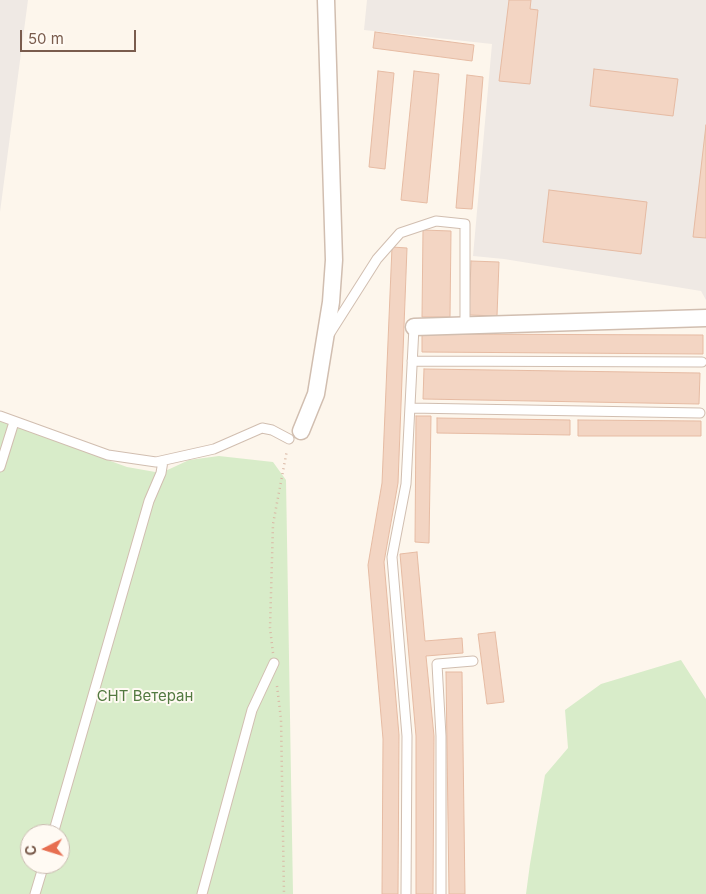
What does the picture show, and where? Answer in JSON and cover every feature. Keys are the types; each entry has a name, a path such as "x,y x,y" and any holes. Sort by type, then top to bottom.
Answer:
{"street":[{"path":"295,435 316,394 331,302 334,260 326,0"},
{"path":"414,327 706,318"}],"lane":[{"path":"324,342 377,259 400,233 436,221 466,224 465,326"},
{"path":"406,894 407,736 392,557 406,484 414,327"},
{"path":"412,361 702,362"},
{"path":"410,408 700,413"},
{"path":"0,416 108,455 156,462 214,449 262,428 295,435"},
{"path":"0,467 14,422"},
{"path":"56,824 149,501 164,461"},
{"path":"441,894 441,736 437,664 473,661"},
{"path":"202,894 252,710 274,664"},
{"path":"35,894 41,874"}],"shaded area":[{"path":"0,0 28,0 0,212"},
{"path":"367,0 706,0 706,300 701,291 504,259 473,256 492,44 364,30"}],"green space":[{"name":"СНТ Ветеран","path":"0,421 127,467 161,473 189,460 219,456 273,462 286,480 293,894 0,894"},
{"path":"681,660 706,699 706,894 526,894 545,775 568,748 565,710 601,684"}],"building":[{"path":"509,0 531,0 530,9 538,10 530,84 499,81"},
{"path":"375,32 474,45 472,61 373,48"},
{"path":"594,69 678,79 673,116 590,106"},
{"path":"378,71 394,73 385,169 369,167"},
{"path":"414,71 439,74 427,203 401,200"},
{"path":"467,75 483,77 472,209 456,208"},
{"path":"706,125 706,238 693,237"},
{"path":"549,190 647,202 641,254 543,242"},
{"path":"423,230 451,231 450,317 422,317"},
{"path":"392,247 407,248 398,483 384,562 399,735 398,894 382,894 383,739 368,565 382,483"},
{"path":"471,261 499,262 497,316 469,315"},
{"path":"422,334 703,335 703,354 422,352"},
{"path":"424,369 700,373 699,404 423,399"},
{"path":"416,416 431,416 429,543 415,542"},
{"path":"437,418 570,420 570,435 437,433"},
{"path":"578,420 701,421 701,436 578,436"},
{"path":"417,552 425,641 462,638 463,653 426,656 434,736 433,894 416,894 416,736 400,554"},
{"path":"495,632 504,702 487,704 478,634"},
{"path":"446,672 462,672 465,894 449,894"}]}
